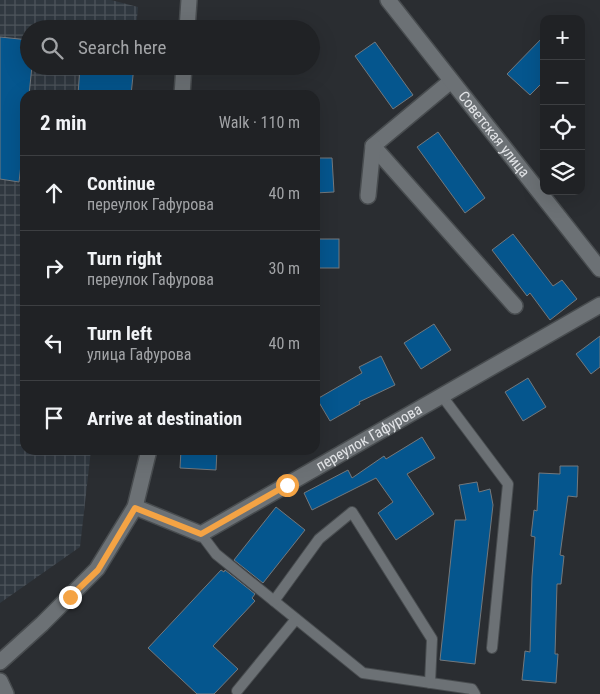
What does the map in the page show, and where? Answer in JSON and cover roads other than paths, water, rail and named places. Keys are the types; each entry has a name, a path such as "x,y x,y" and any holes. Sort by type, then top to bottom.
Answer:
{"street":[{"path":"188,20 189,0"},
{"name":"Советская улица","path":"388,0 600,270"},
{"path":"182,90 183,75"},
{"path":"368,196 373,146 451,81"},
{"path":"373,146 515,306"},
{"name":"переулок Гафурова","path":"201,534 600,305"},
{"path":"0,662 98,570 135,508 148,455"},
{"path":"135,508 201,534"},
{"path":"0,681 6,694"}],"lane":[{"path":"442,396 508,484 492,648"},
{"path":"274,602 319,539 352,512 432,639 430,683"},
{"path":"201,534 216,554 363,673 472,690 475,694"},
{"path":"237,691 296,619"}]}
